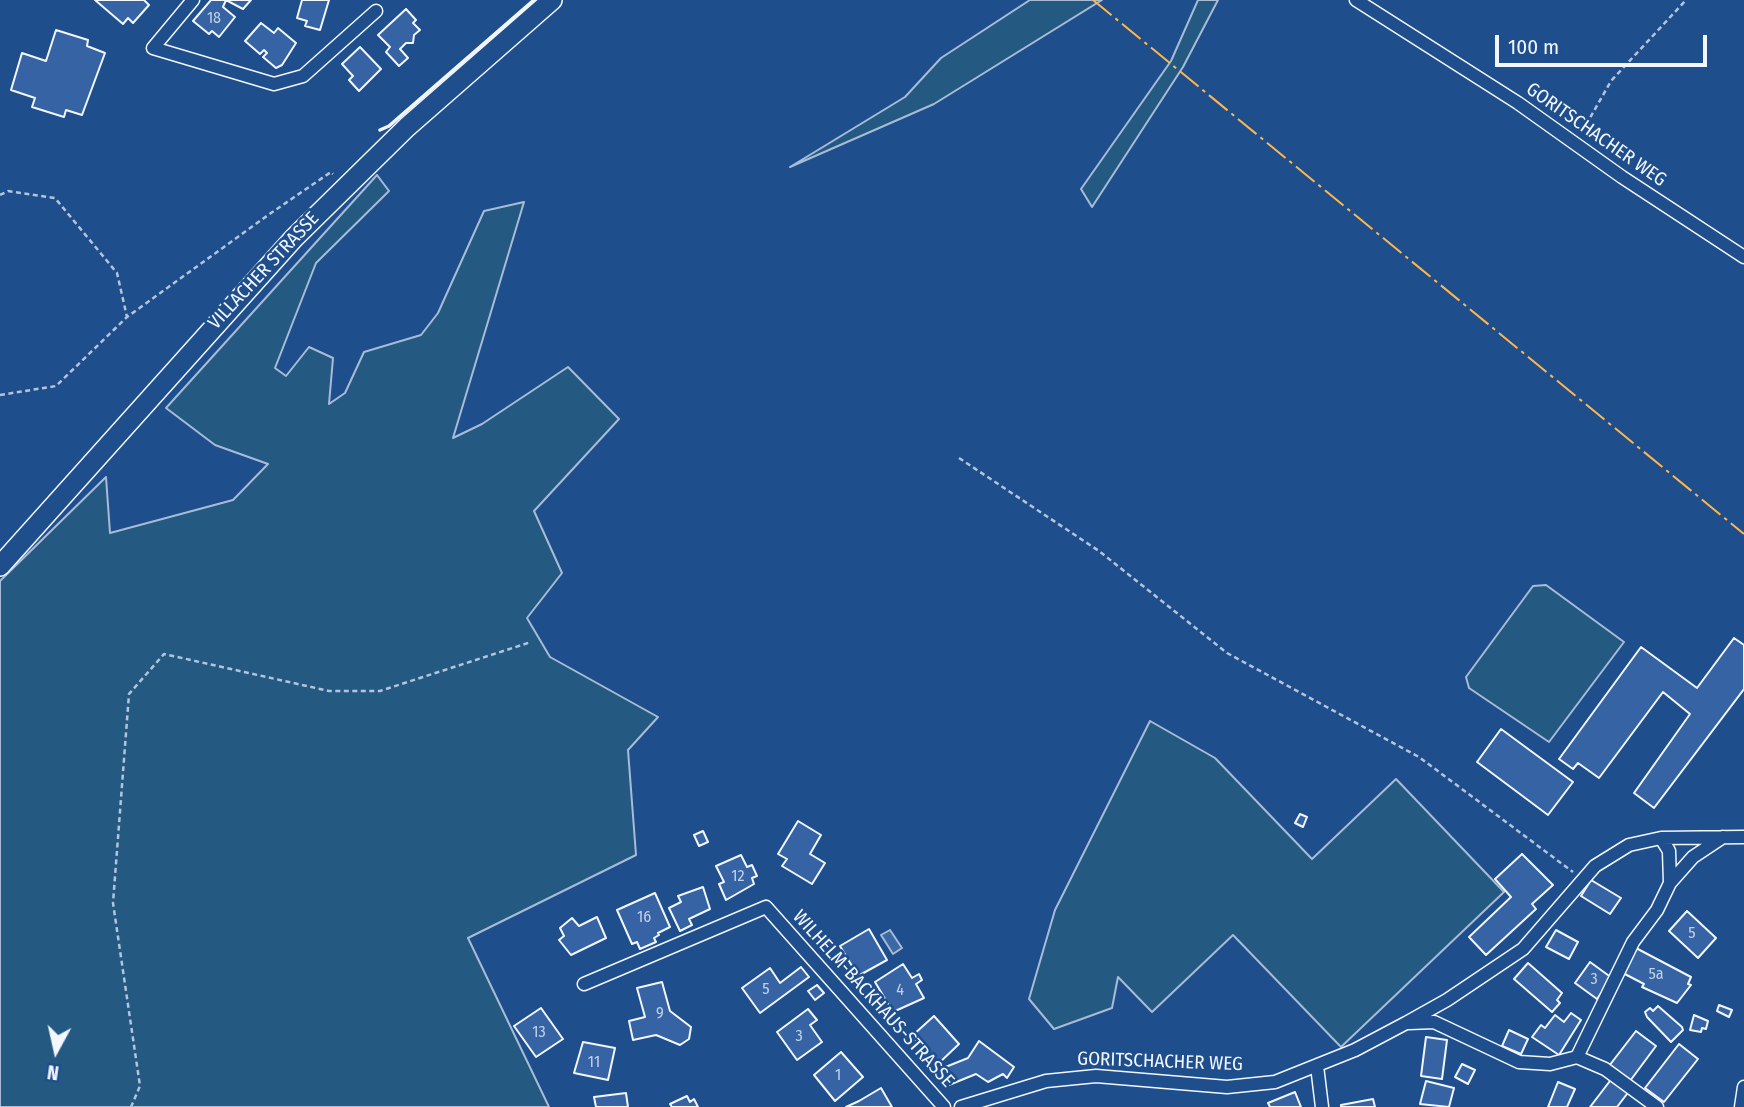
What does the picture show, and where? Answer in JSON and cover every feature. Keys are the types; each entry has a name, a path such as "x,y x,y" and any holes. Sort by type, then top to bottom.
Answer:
{"main road":[{"name":"VILLACHER STRASSE","path":"0,566 206,333 346,187 472,67 552,0"}],"street":[{"path":"192,0 153,47 274,84 303,76 376,12"},
{"name":"GORITSCHACHER WEG","path":"1356,0 1518,103 1575,145 1744,257"},
{"path":"1577,1057 1627,954 1657,910 1670,883 1693,857 1726,836"},
{"name":"GORITSCHACHER WEG","path":"961,1107 1046,1081 1097,1076 1227,1087 1276,1082 1317,1066 1406,1023 1447,1000 1523,949 1595,866 1629,845 1661,838 1744,837"},
{"path":"1661,838 1669,851 1670,883"},
{"name":"WILHELM-BACKHAUS-STRASSE","path":"583,984 766,907 944,1107"},
{"path":"1406,1023 1434,1023 1519,1062 1550,1064 1577,1057 1605,1069 1657,1107"},
{"path":"1317,1066 1322,1107"},
{"path":"1741,1107 1744,1087"}],"path":[{"path":"1575,145 1611,81 1686,0"},
{"path":"0,395 56,386 127,317 331,172 346,187"},
{"path":"0,195 8,191 54,198 117,273 127,317"},
{"path":"959,458 1099,551 1227,653 1419,757 1577,874"},
{"path":"131,1107 140,1086 113,903 129,694 164,654 329,691 380,691 531,642"}],"shaded area":[{"path":"1030,0 1102,0 934,104 790,167 905,97 941,58"},
{"path":"1198,0 1218,0 1183,67 1092,207 1081,189 1171,61"},
{"path":"377,175 389,191 316,263 275,368 286,376 309,347 333,358 329,404 345,393 364,352 421,335 438,313 484,211 524,202 453,438 482,424 568,367 619,419 534,511 562,573 527,618 550,657 658,717 628,750 636,855 468,938 549,1107 0,1107 0,581 106,477 110,533 233,500 268,464 215,445 166,408"},
{"path":"1546,585 1624,642 1549,742 1469,688 1466,677 1533,586"},
{"path":"1150,721 1215,758 1312,859 1396,779 1504,892 1341,1047 1233,935 1152,1012 1118,977 1112,1008 1054,1029 1029,999 1055,910"},
{"path":"890,930 902,948 893,954 881,935"}],"building":[{"path":"95,0 144,0 149,5 133,23 128,18 123,24"},
{"path":"211,0 226,0 223,7 235,17 219,37 212,31 209,34 193,21"},
{"path":"226,0 251,0 243,9"},
{"path":"302,0 329,0 320,30 305,26 307,21 297,18"},
{"path":"406,9 416,20 413,23 420,30 414,35 413,43 406,43 400,49 408,58 399,66 386,52 390,47 378,35"},
{"path":"261,23 274,33 278,28 296,43 282,65 276,68 263,57 267,53 264,50 260,54 245,41"},
{"path":"56,30 88,40 87,46 105,53 82,115 66,110 64,117 32,107 35,98 11,90 22,53 46,61"},
{"path":"360,47 381,69 359,91 349,80 353,76 342,64"},
{"path":"1734,638 1744,645 1744,689 1654,808 1634,793 1690,714 1663,692 1599,778 1578,763 1573,769 1559,759 1641,647 1697,688"},
{"path":"1501,729 1573,782 1548,815 1477,762"},
{"path":"1300,814 1307,817 1303,827 1295,823"},
{"path":"798,821 821,835 810,854 825,863 812,884 782,866 787,859 778,854"},
{"path":"703,831 708,842 699,846 694,835"},
{"path":"1522,854 1553,885 1532,904 1536,909 1486,955 1469,937 1511,897 1495,879"},
{"path":"741,855 747,867 752,865 757,876 752,878 754,884 726,900 719,884 724,882 716,866"},
{"path":"1591,880 1621,898 1610,914 1581,896"},
{"path":"703,887 710,909 689,919 692,925 680,931 669,908 681,902 678,896"},
{"path":"655,893 670,927 658,933 654,938 656,942 640,949 637,942 632,944 617,910"},
{"path":"1687,911 1716,938 1698,958 1669,931"},
{"path":"597,917 606,938 571,955 559,940 564,936 560,928 572,918 579,926"},
{"path":"869,929 887,960 858,976 840,946"},
{"path":"1556,930 1578,942 1569,959 1546,947"},
{"path":"1634,947 1691,977 1688,984 1691,985 1677,1003 1642,987 1644,984 1621,972"},
{"path":"1590,962 1612,978 1597,999 1575,983"},
{"path":"1528,963 1562,993 1557,1000 1560,1003 1552,1012 1514,979"},
{"path":"903,964 912,978 919,974 922,980 916,984 924,998 893,1012 875,982"},
{"path":"801,967 809,977 760,1013 742,988 770,968 780,983"},
{"path":"662,982 670,1011 691,1027 689,1039 680,1045 656,1035 633,1040 629,1021 645,1017 637,988"},
{"path":"817,985 824,993 815,1000 808,991"},
{"path":"1719,1005 1732,1010 1729,1017 1717,1011"},
{"path":"1658,1006 1682,1027 1683,1030 1671,1042 1645,1012 1650,1008 1653,1011"},
{"path":"541,1008 563,1039 536,1057 514,1026"},
{"path":"808,1009 817,1020 810,1025 822,1042 797,1060 777,1032"},
{"path":"1571,1013 1581,1020 1559,1055 1532,1037 1541,1025 1545,1028 1555,1015 1564,1022"},
{"path":"1694,1015 1708,1021 1706,1029 1702,1028 1701,1032 1690,1030"},
{"path":"934,1016 959,1044 938,1064 912,1036"},
{"path":"1509,1030 1528,1039 1521,1054 1502,1046"},
{"path":"1636,1031 1656,1046 1630,1081 1609,1066"},
{"path":"1426,1037 1447,1040 1442,1079 1421,1076"},
{"path":"979,1041 1014,1067 1007,1078 1003,1074 988,1082 976,1074 949,1085 938,1070 968,1058"},
{"path":"583,1042 615,1048 608,1080 574,1073"},
{"path":"1679,1044 1698,1059 1664,1102 1645,1088"},
{"path":"841,1052 863,1077 835,1101 814,1075"},
{"path":"1462,1064 1475,1070 1468,1084 1455,1077"},
{"path":"1613,1077 1630,1090 1617,1107 1590,1107"},
{"path":"1426,1081 1454,1088 1449,1107 1420,1104"},
{"path":"1558,1082 1575,1089 1567,1107 1548,1107"},
{"path":"881,1088 892,1107 846,1107 859,1101"},
{"path":"1295,1092 1301,1107 1270,1107 1268,1103"},
{"path":"626,1093 628,1107 596,1107 594,1097"},
{"path":"687,1096 690,1102 694,1099 698,1107 672,1107 670,1104"},
{"path":"1373,1099 1375,1107 1341,1107 1341,1105"}],"wall":[{"path":"380,130 389,126 534,0"}],"power":[{"path":"1093,0 1744,534"}]}
